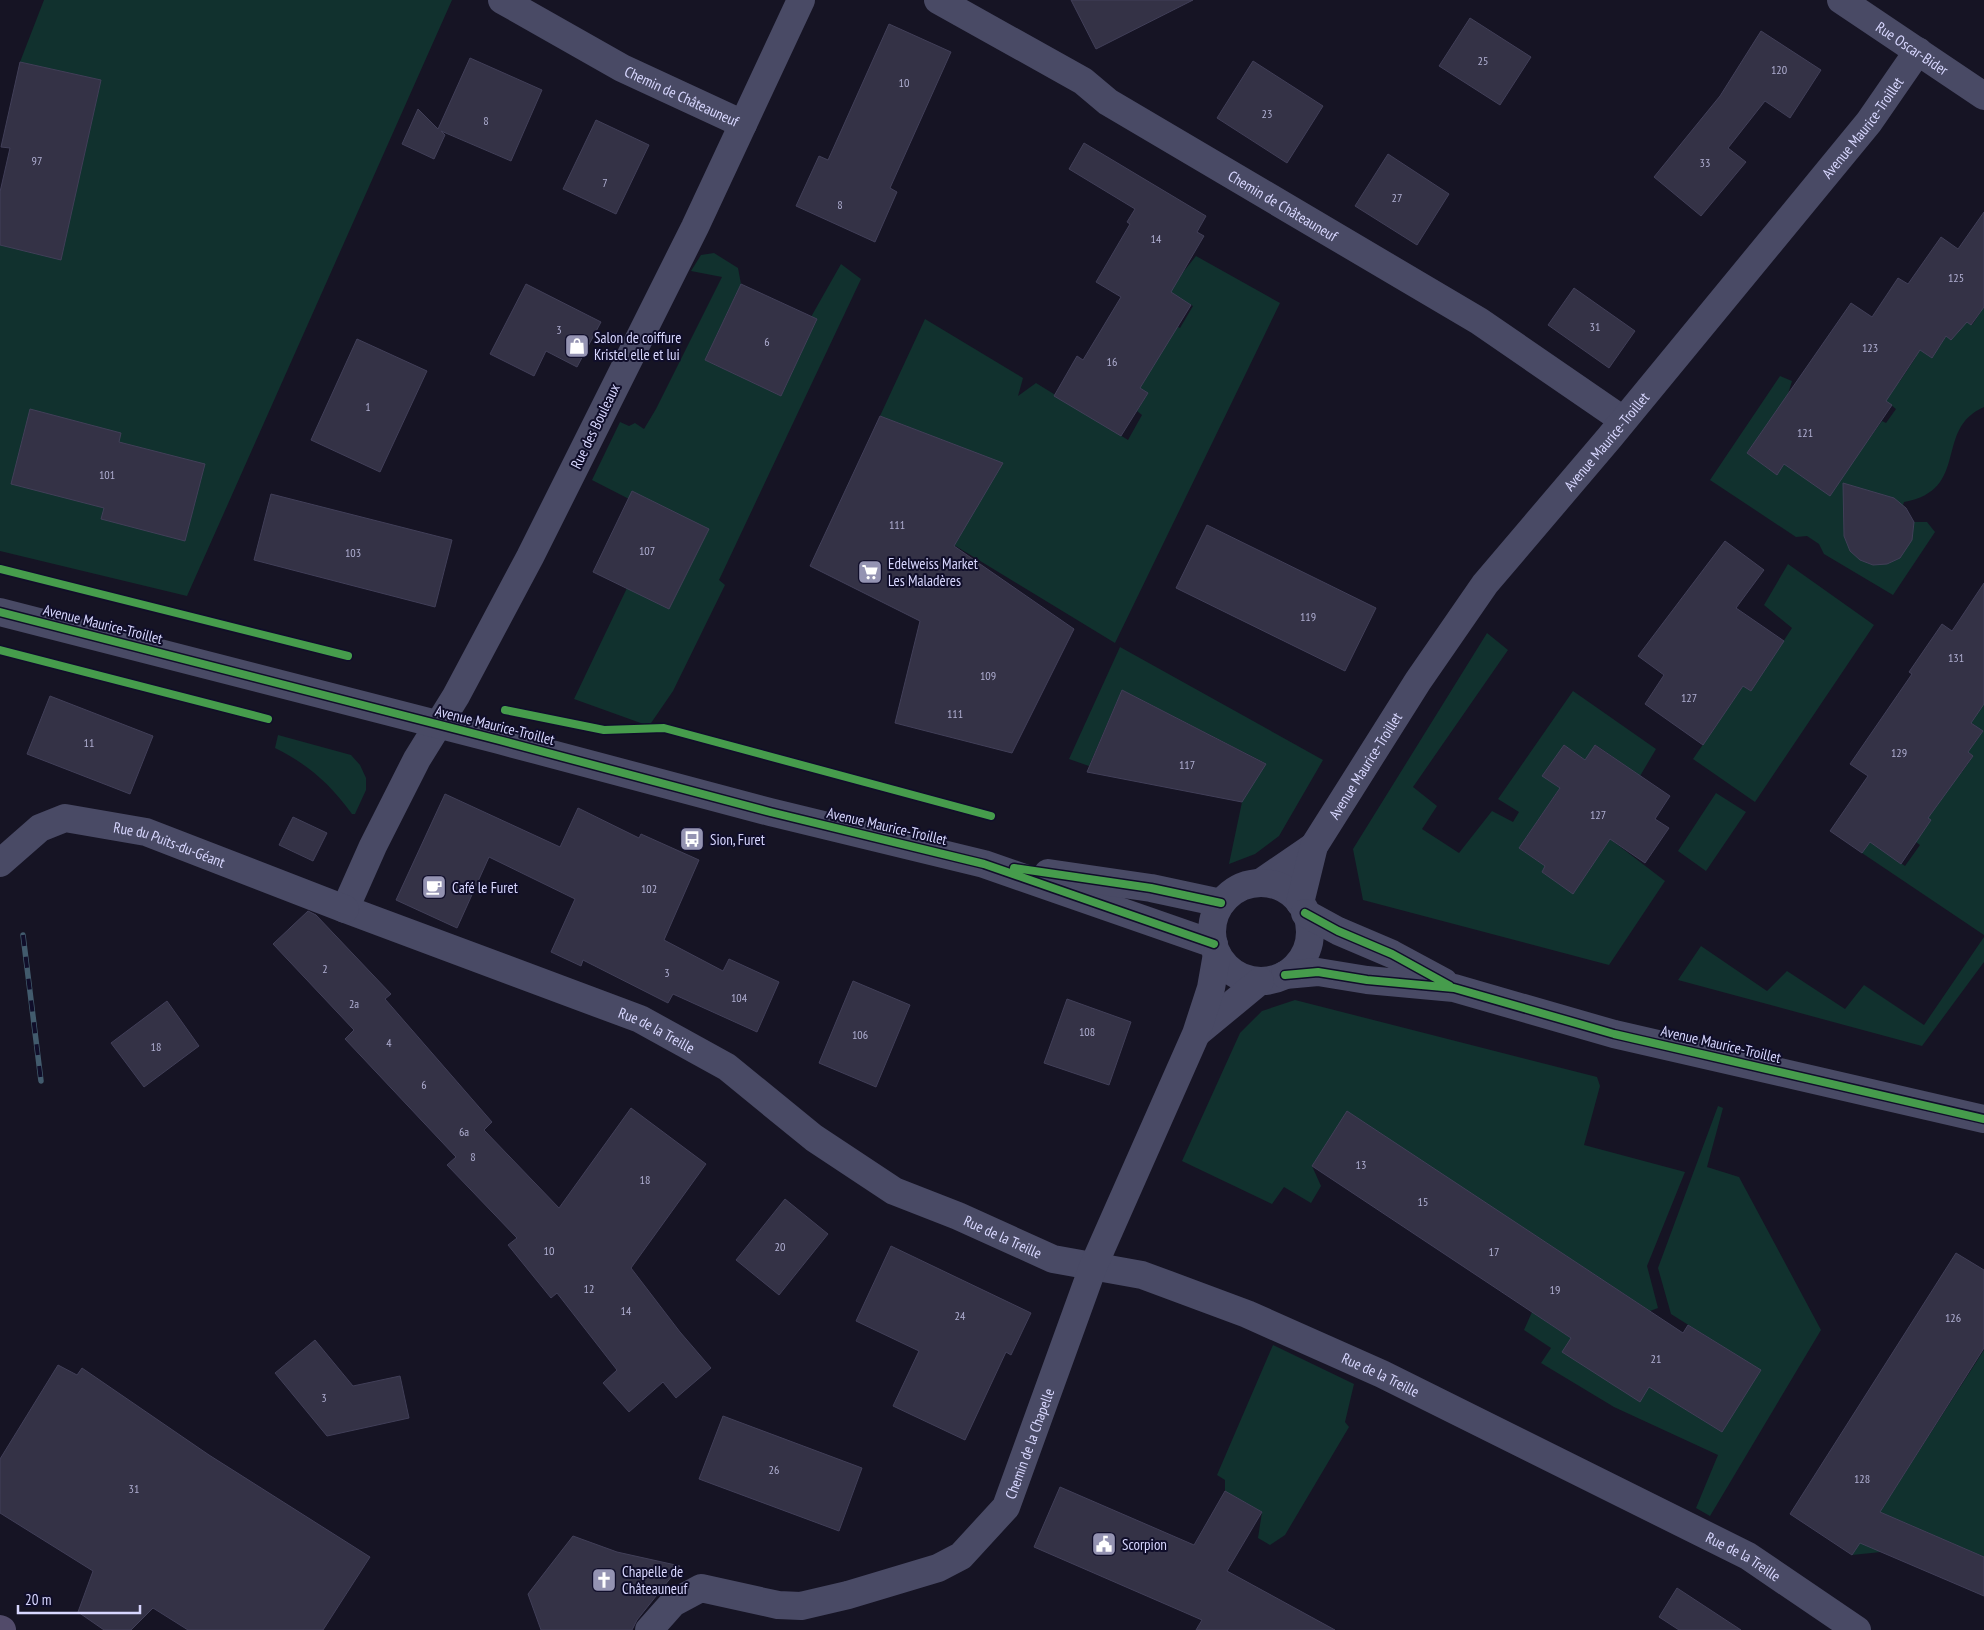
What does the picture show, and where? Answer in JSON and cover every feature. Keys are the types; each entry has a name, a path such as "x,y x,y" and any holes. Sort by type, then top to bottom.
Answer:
{"street":[{"name":"Chemin de Châteauneuf","path":"502,0 622,68 743,124 801,0"},
{"name":"Chemin de Châteauneuf","path":"938,0 1083,81 1108,102 1479,321 1623,420"},
{"name":"Rue Oscar-Bider","path":"1841,0 1984,96"},
{"name":"Avenue Maurice-Troillet","path":"1454,988 1392,954 1338,931 1303,908 1314,846 1418,681 1485,584 1869,122 1918,51"},
{"name":"Rue des Bouleaux","path":"439,725 482,651 530,557 695,227 743,124"},
{"name":"Avenue Maurice-Troillet","path":"0,612 770,812 984,864 1151,888 1221,903"},
{"path":"345,909 372,846 416,759 439,725"},
{"name":"Rue du Puits-du-Géant","path":"0,863 40,828 64,818 146,832 345,909"},
{"name":"Avenue Maurice-Troillet","path":"1260,883 1314,846"},
{"name":"Avenue Maurice-Troillet","path":"984,864 1215,949"},
{"path":"1260,883 1282,888 1303,908 1309,924 1308,946 1294,968 1272,978 1238,976 1229,970 1215,949 1212,924 1221,903 1238,889 1260,883"},
{"name":"Rue de la Treille","path":"345,909 640,1019 727,1066 814,1138 894,1191 958,1216 1053,1258 1092,1267 1142,1275 1221,1304 1382,1374 1748,1556 1857,1630"},
{"name":"Chemin de la Chapelle","path":"649,1630 673,1603 701,1588 760,1602 800,1606 890,1583 938,1568 961,1556 1006,1507 1092,1267 1196,1034 1211,988 1215,949"},
{"name":"Avenue Maurice-Troillet","path":"1272,978 1318,972 1367,980 1454,988 1614,1034 1984,1119"},
{"name":"Chemin de la Chapelle","path":"1196,1034 1272,978"}],"green space":[{"path":"44,0 452,0 187,596 0,551 0,245 61,259 101,80 20,62"},
{"path":"714,253 738,268 741,284 705,360 781,396 817,319 811,317 841,264 861,279 719,580 725,585 673,691 649,726 574,699 627,588 669,609 629,499 592,480 620,422 629,426 635,423 644,429 656,409 722,277 691,271 701,255"},
{"path":"1196,256 1280,303 1115,643 954,545 1002,463 880,416 925,319 1023,378 1018,396 1036,383 1128,440 1142,415 1137,411 1148,393 1140,388 1155,363 1172,324 1180,328 1193,306 1162,287 1180,276"},
{"path":"1984,307 1984,407 1969,417 1959,429 1945,472 1938,485 1925,495 1904,502 1903,505 1914,522 1927,522 1935,532 1893,595 1824,554 1819,544 1807,536 1796,537 1710,480 1780,376 1792,381 1787,397 1747,453 1777,475 1784,464 1847,430 1866,443 1882,421 1886,423 1896,409 1881,397 1900,381 1916,357 1911,344 1932,358 1946,336 1950,339 1963,319 1972,325"},
{"path":"1788,564 1874,625 1755,802 1693,759 1743,686 1751,691 1792,628 1764,605"},
{"path":"1487,633 1508,650 1413,787 1437,806 1422,829 1459,853 1492,811 1513,822 1519,812 1498,799 1573,691 1656,749 1640,776 1596,745 1585,760 1564,745 1543,776 1560,788 1519,848 1545,866 1542,872 1573,893 1610,839 1665,881 1609,965 1363,900 1353,849"},
{"path":"1120,647 1323,760 1279,836 1255,854 1229,864 1242,802 1265,763 1122,690 1089,766 1069,759"},
{"path":"1984,704 1984,935 1862,853 1870,842 1905,866 1920,845 1916,842 1908,804 1962,772 1973,756 1968,752 1983,731 1962,716"},
{"path":"278,735 351,755 360,765 366,778 366,790 355,814 352,814 327,784 309,768 275,748"},
{"path":"1716,793 1746,812 1706,871 1678,851"},
{"path":"1984,937 1984,962 1922,1046 1678,980 1701,946 1767,991 1787,971 1845,1009 1864,985 1924,1025"},
{"path":"1295,1000 1597,1077 1600,1086 1584,1145 1685,1172 1647,1266 1658,1308 1650,1311 1347,1112 1312,1166 1321,1186 1311,1203 1284,1187 1272,1204 1182,1161 1240,1033 1262,1011"},
{"path":"1718,1106 1723,1108 1707,1167 1739,1177 1821,1330 1710,1516 1696,1508 1718,1455 1614,1407 1541,1363 1551,1348 1524,1330 1532,1312 1571,1338 1640,1401 1649,1387 1722,1432 1760,1370 1671,1314 1658,1268"},
{"path":"1273,1345 1354,1384 1345,1422 1349,1427 1285,1535 1270,1545 1258,1538 1262,1512 1225,1491 1225,1480 1217,1475"},
{"path":"1984,1350 1984,1557 1896,1519 1881,1552 1852,1555"}],"building":[{"path":"1071,0 1193,0 1096,49"},
{"path":"1470,18 1531,57 1500,105 1439,66"},
{"path":"889,24 951,52 890,188 897,192 875,242 796,206 819,156 828,160"},
{"path":"1761,31 1821,70 1790,118 1765,101 1728,148 1746,162 1701,216 1654,177 1720,96"},
{"path":"470,58 542,90 511,161 441,131 445,135 434,159 402,144 418,109 438,129"},
{"path":"1253,61 1323,106 1287,163 1217,118"},
{"path":"20,62 101,80 61,260 0,245 0,192 10,148 1,147"},
{"path":"596,120 649,145 616,214 563,189"},
{"path":"1084,143 1206,216 1197,232 1204,236 1171,292 1191,305 1140,388 1148,393 1121,436 1054,396 1077,356 1083,360 1121,297 1096,282 1130,224 1127,222 1135,209 1069,169"},
{"path":"1388,154 1449,194 1417,245 1355,206"},
{"path":"1984,212 1984,307 1971,325 1967,322 1951,340 1946,336 1932,358 1920,350 1886,401 1892,405 1830,496 1784,464 1777,475 1747,453 1851,303 1872,317 1898,278 1908,284 1941,237 1958,249"},
{"path":"526,284 601,322 577,367 546,351 534,376 490,354"},
{"path":"741,284 817,319 781,396 705,360"},
{"path":"1574,288 1635,331 1609,368 1548,325"},
{"path":"357,339 427,371 380,472 311,440"},
{"path":"30,409 121,433 119,442 205,464 185,541 101,519 104,508 11,484"},
{"path":"880,416 1003,463 954,546 1074,629 1012,753 895,723 920,621 810,566"},
{"path":"1843,483 1894,498 1906,508 1914,522 1912,540 1900,558 1887,564 1873,565 1860,560 1850,551 1844,536"},
{"path":"632,491 709,529 669,609 593,572"},
{"path":"271,494 452,540 435,607 254,560"},
{"path":"1207,525 1376,608 1345,671 1176,588"},
{"path":"1725,541 1764,570 1736,608 1784,641 1751,691 1743,686 1703,745 1645,704 1664,675 1638,656"},
{"path":"1984,583 1984,704 1971,723 1983,731 1968,752 1973,756 1928,818 1931,820 1901,864 1870,842 1862,853 1830,831 1868,776 1850,764 1912,674 1909,672 1942,624 1952,631"},
{"path":"1122,690 1266,764 1242,802 1087,772"},
{"path":"50,696 153,736 130,794 27,754"},
{"path":"1564,745 1585,760 1595,745 1670,796 1655,819 1669,828 1645,863 1610,839 1573,894 1542,872 1545,866 1519,848 1560,788 1542,776"},
{"path":"445,794 560,847 578,808 639,838 641,834 699,860 664,940 723,971 729,959 779,982 757,1032 673,994 668,1003 583,960 581,966 551,952 575,899 489,857 457,928 396,900"},
{"path":"293,817 327,833 313,861 279,845"},
{"path":"308,911 316,915 391,994 385,999 492,1122 484,1130 559,1208 631,1108 706,1164 631,1268 680,1332 711,1368 676,1398 663,1382 629,1412 603,1383 617,1370 557,1293 551,1298 508,1245 517,1238 447,1165 456,1157 345,1039 354,1030 273,944"},
{"path":"853,981 910,1005 876,1087 819,1063"},
{"path":"1067,999 1131,1022 1109,1085 1044,1063"},
{"path":"167,1001 199,1046 144,1087 111,1043"},
{"path":"1347,1111 1683,1333 1688,1325 1761,1370 1722,1432 1649,1387 1640,1402 1562,1352 1571,1338 1312,1166"},
{"path":"785,1199 828,1234 779,1295 736,1260"},
{"path":"891,1246 1031,1313 1011,1355 1006,1352 965,1440 893,1406 919,1351 856,1321"},
{"path":"1956,1253 1984,1270 1984,1348 1880,1512 1984,1557 1984,1596 1860,1543 1852,1555 1790,1514"},
{"path":"315,1340 353,1386 400,1376 409,1418 327,1436 275,1373"},
{"path":"58,1365 77,1375 82,1368 209,1455 370,1557 323,1630 188,1630 153,1608 131,1630 104,1630 78,1612 93,1571 0,1513 0,1459"},
{"path":"723,1416 862,1468 839,1531 699,1479"},
{"path":"1060,1487 1194,1545 1225,1491 1262,1512 1227,1571 1335,1630 1196,1630 1202,1620 1034,1547"},
{"name":"Chapelle de Châteauneuf","path":"573,1536 617,1552 680,1566 637,1620 632,1630 541,1630 528,1594"},
{"path":"1677,1588 1741,1630 1679,1630 1659,1617"}],"railway":[{"path":"23,935 41,1081"}],"cycle path":[{"path":"0,569 348,656"},
{"path":"0,612 499,740 770,812 984,864 1214,944"},
{"path":"0,650 268,719"},
{"path":"505,710 604,730 664,728 991,816"},
{"path":"1014,868 1151,888 1221,903"},
{"path":"1305,913 1338,931 1392,954 1450,986"},
{"path":"1285,975 1318,972 1367,980 1454,988 1614,1034 1984,1119"}],"place":[{"name":"Salon de coiffure Kristel elle et lui","path":"577,346"},
{"name":"Edelweiss Market Les Maladères","path":"870,572"},
{"name":"Sion, Furet","path":"692,839"},
{"name":"Café le Furet","path":"434,887"},
{"name":"Scorpion","path":"1104,1544"},
{"name":"Chapelle de Châteauneuf","path":"604,1580"}]}
